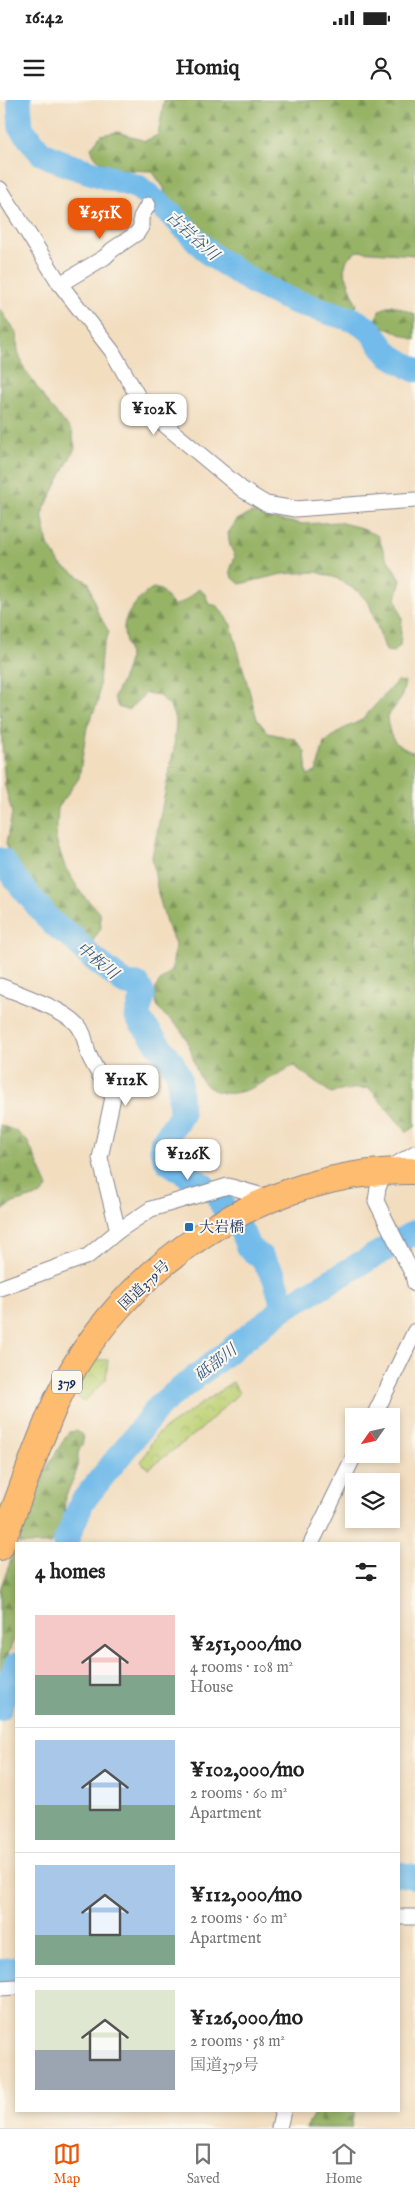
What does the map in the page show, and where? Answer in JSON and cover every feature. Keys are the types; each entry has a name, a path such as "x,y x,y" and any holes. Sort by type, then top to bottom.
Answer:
{"highway":[{"name":"国道379号","path":"0,1547 56,1402 93,1340 123,1304 158,1268 211,1229 270,1198 327,1180 386,1171 415,1172"}],"street":[{"path":"0,189 60,284 112,351 137,395 154,416 243,490 266,504 295,509 415,500"},
{"path":"60,284 105,257 137,233 141,218 148,205"},
{"path":"0,986 45,1005 63,1015 77,1024 86,1039 88,1053 113,1097 100,1158 118,1231"},
{"path":"414,1279 376,1201 378,1188 386,1171 415,1152"},
{"path":"0,1288 88,1256 118,1231 151,1209 228,1186 270,1198"},
{"path":"378,1408 415,1334"},
{"path":"312,1542 351,1463"},
{"path":"400,1916 415,1917"},
{"path":"0,1988 15,1987"},
{"path":"279,2128 283,2112"}],"green space":[{"path":"164,100 415,100 415,255 357,251 347,259 344,270 357,306 351,310 308,299 261,280 219,253 166,199 164,188 152,171 125,170 108,166 95,156 91,148 101,135 118,132 145,141 158,135"},
{"path":"392,305 415,314 415,340 381,326 376,318 380,310"},
{"path":"0,309 16,332 18,351 24,368 48,404 72,431 75,448 42,513 48,545 61,565 89,583 97,611 109,632 101,655 98,702 87,727 79,778 58,808 56,840 65,867 81,893 100,913 101,928 92,942 84,943 37,900 15,873 6,843 12,813 5,786 0,711"},
{"path":"251,513 259,513 273,519 303,524 338,522 358,527 378,536 385,555 401,580 396,599 402,619 400,646 393,652 386,651 369,603 357,591 336,578 316,572 282,574 240,584 232,577 230,571 235,556 230,546 228,533 237,520"},
{"path":"153,588 161,590 174,606 183,602 199,589 205,594 209,604 218,606 231,625 257,719 268,733 295,739 305,752 307,775 316,772 324,743 341,730 362,720 397,681 405,682 401,699 387,717 391,736 397,744 415,753 415,1127 407,1132 369,1088 331,1093 294,1066 242,1091 224,1093 213,1090 200,1077 183,1033 163,1013 157,1004 155,998 156,989 159,982 172,971 175,944 166,922 158,893 152,857 174,748 176,721 170,706 158,695 146,693 128,710 118,707 114,697 125,673 129,658 124,635 127,616 134,605"},
{"path":"0,1125 16,1131 28,1142 48,1187 41,1195 13,1203 0,1213"},
{"path":"93,1360 108,1360 106,1379 84,1402 75,1395"},
{"path":"233,1382 239,1393 200,1430 148,1469 141,1462 156,1435"},
{"path":"77,1431 82,1435 83,1442 78,1453 77,1470 65,1498 64,1520 52,1542 19,1542 47,1467 69,1432"},
{"path":"15,1550 15,1637 0,1676 0,1589"},
{"path":"315,2112 354,2112 351,2128 306,2128"}],"waterway":[{"name":"古岩谷川","path":"19,100 21,128 41,153 68,165 138,187 171,214 211,255 254,283 292,301 354,320 370,330 388,354 415,370"},
{"name":"中板川","path":"0,860 3,861 16,880 52,923 73,938 90,956 126,984 138,985 143,995 137,1017 172,1062 179,1077 181,1115 162,1143 162,1151 167,1161 203,1185"},
{"name":"中板川","path":"218,1197 224,1208"},
{"name":"中板川","path":"242,1232 248,1247 261,1257 274,1276 284,1308"},
{"name":"砥部川","path":"66,1542 82,1502 161,1404 284,1308 415,1232"},
{"name":"砥部川","path":"0,1708 15,1668"},
{"path":"400,1874 415,1877"},
{"path":"0,1971 15,1969"}],"place":[{"name":"大岩橋","path":"189,1227"}]}
